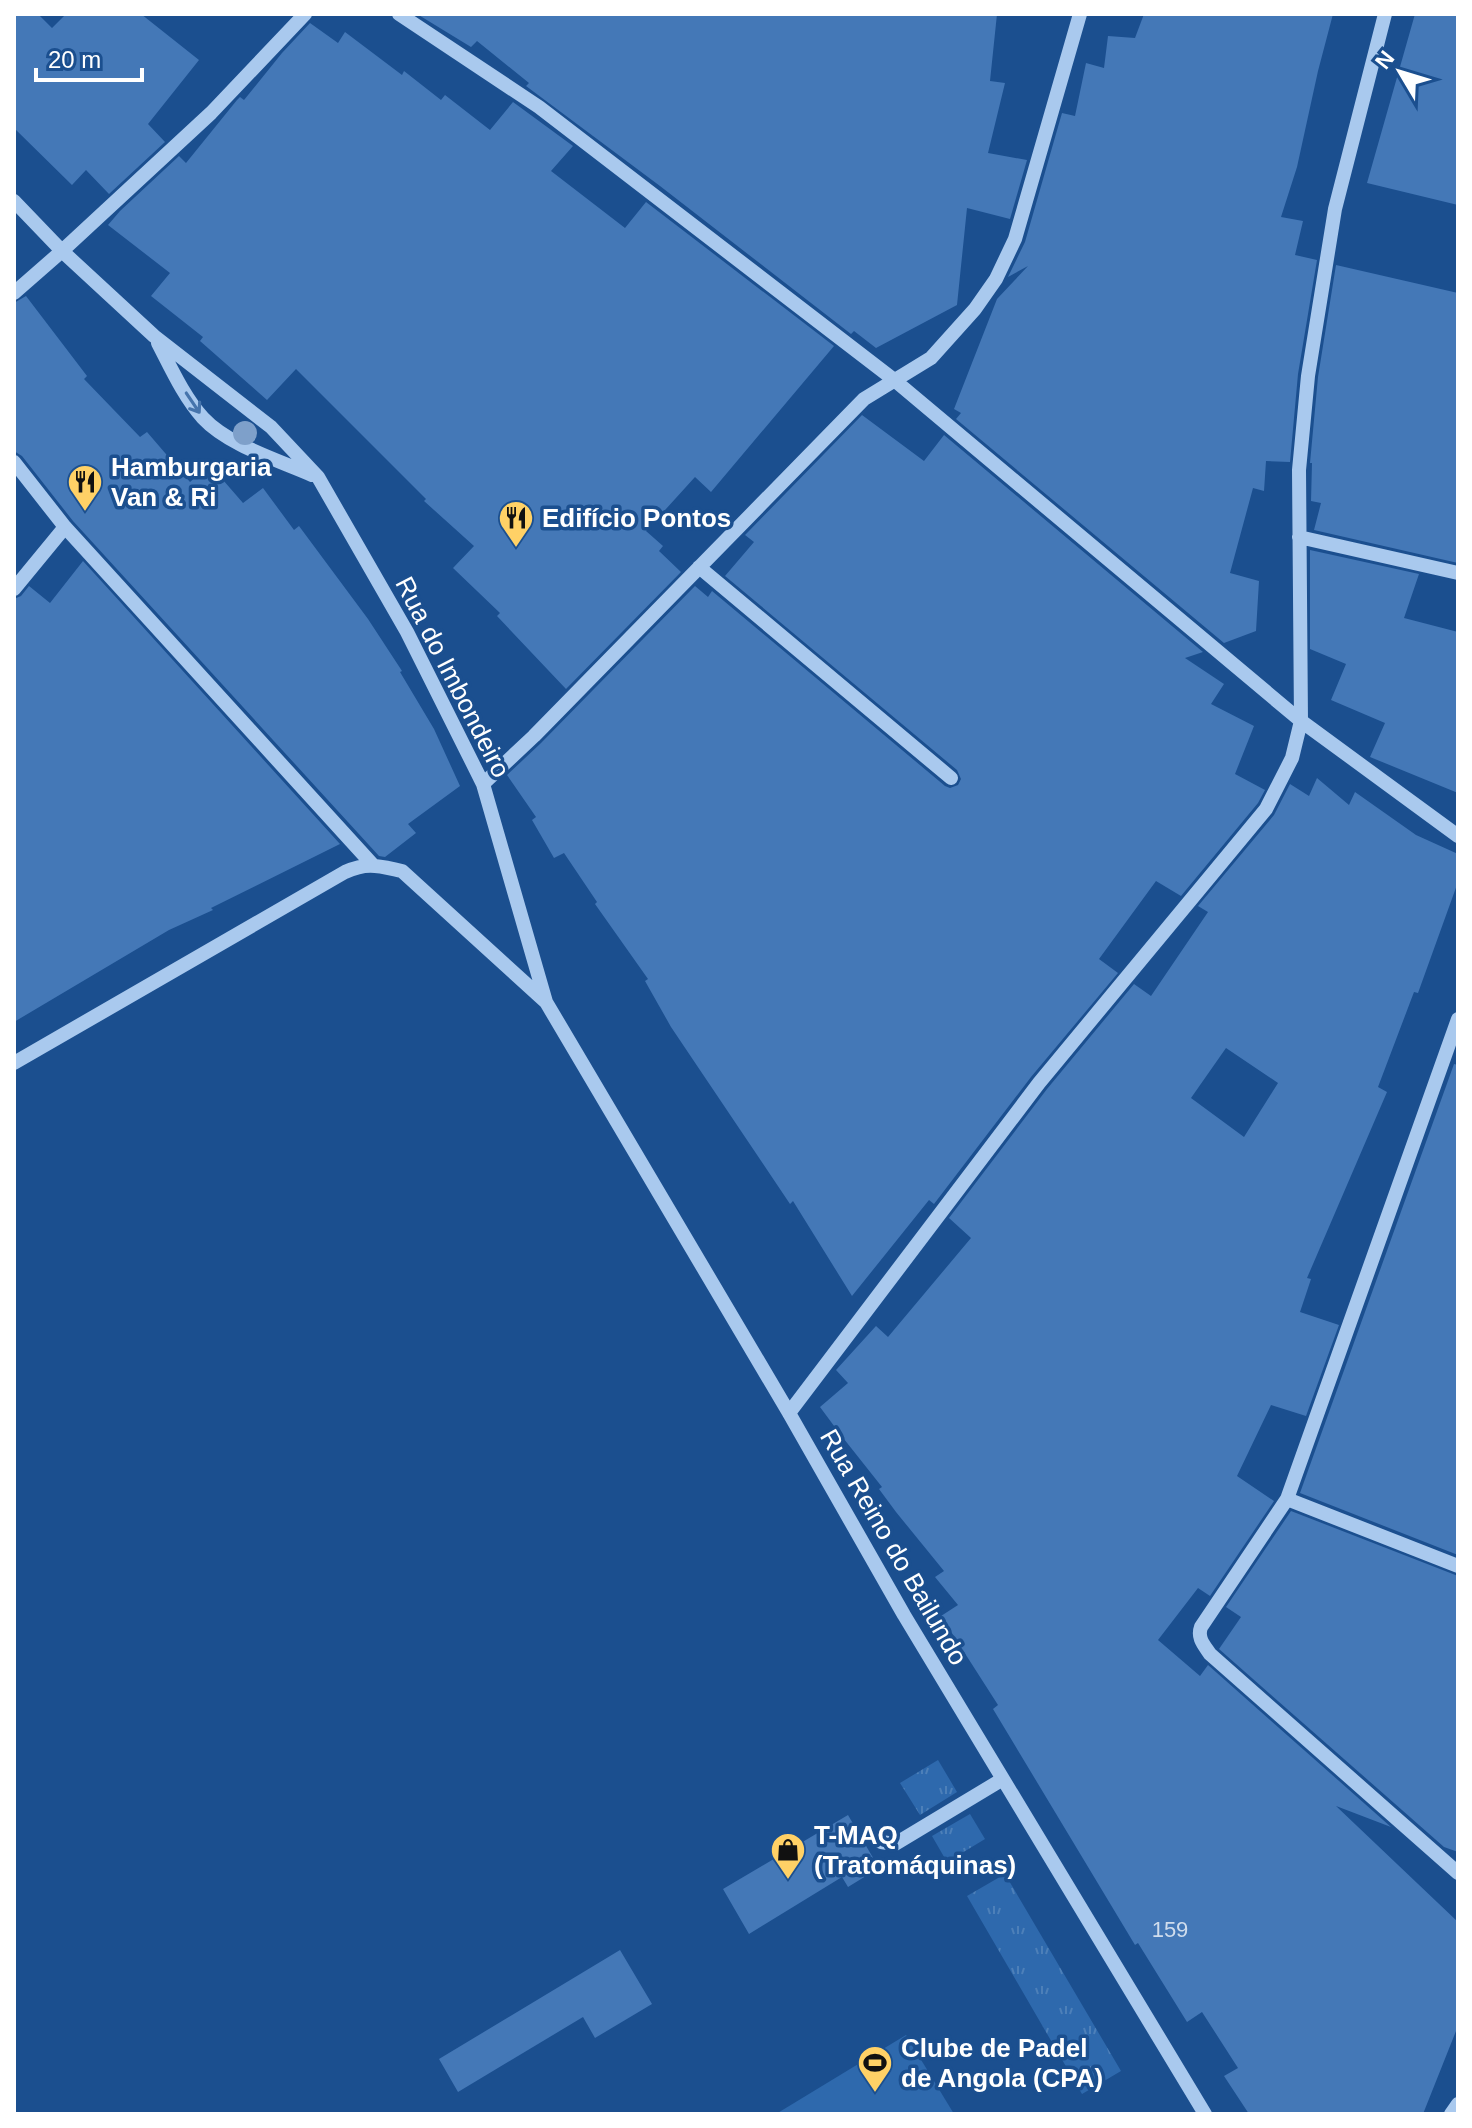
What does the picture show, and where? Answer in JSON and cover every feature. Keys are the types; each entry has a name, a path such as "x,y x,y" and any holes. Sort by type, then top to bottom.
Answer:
{"street":[{"path":"14,293 211,113 305,14"},
{"path":"399,14 539,107 893,379 1301,721 1458,836"},
{"path":"483,784 534,736 864,399 931,358 975,309 996,279 1015,239 1080,14"},
{"path":"789,1413 1039,1083 1266,809 1292,758 1301,721 1299,470 1308,376 1335,209 1385,14"},
{"path":"14,201 62,251 154,336 202,417 222,434 318,477"},
{"name":"Rua do Imbondeiro","path":"154,336 271,427 318,477 407,632 483,784 546,1002"},
{"path":"14,462 65,527 372,864"},
{"path":"14,589 65,527"},
{"path":"1299,537 1458,573"},
{"path":"699,567 951,778"},
{"path":"14,1063 345,872 372,864 402,871 546,1002"},
{"name":"Rua Reino do Bailundo","path":"546,1002 789,1413 904,1615 1205,2114"},
{"path":"1458,1019 1287,1499 1199,1633 1210,1654 1458,1873"},
{"path":"1287,1499 1458,1566"},
{"path":"881,1842 895,1844 1003,1779"},
{"path":"1451,2114 1458,2104"}],"green space":[{"path":"938,1760 957,1792 920,1815 900,1783"},
{"path":"970,1814 985,1839 947,1862 932,1836"},
{"path":"1005,1874 1121,2071 1082,2094 967,1896"},
{"name":"Clube de Padel de Angola (CPA)","path":"906,2035 954,2114 776,2114"}],"building":[{"path":"14,14 38,14 52,28 66,14 141,14 199,60 148,124 165,142 109,194 86,170 72,185 14,128"},
{"path":"417,14 997,14 990,81 1005,83 988,153 1027,160 1010,219 967,208 957,305 876,348 854,331 851,334 526,86 529,83 477,41 471,47"},
{"path":"1144,14 1333,14 1297,167 1281,217 1303,221 1295,255 1317,260 1298,374 1290,462 1266,461 1264,491 1253,488 1230,573 1259,581 1256,631 1224,643 956,419 961,413 954,409 997,299 1028,266 1008,277 1025,242 1062,113 1075,116 1086,63 1104,68 1108,36 1135,38"},
{"path":"1415,14 1458,14 1458,205 1367,183"},
{"path":"310,23 338,43 345,32 441,100 445,95 490,130 513,102 573,146 551,171 625,228 646,202 834,346 711,492 695,477 646,531 663,546 659,551 681,572 566,689 497,616 500,613 453,568 474,546 424,501 426,499 296,369 267,400 200,341 203,337 151,296 170,273 108,225 179,156 186,163 237,100 240,97 244,100"},
{"path":"1336,265 1458,293 1458,563 1314,530 1321,503 1311,501 1310,463 1318,377"},
{"path":"26,296 87,376 84,379 140,437 147,432 190,482 210,465 243,503 263,488 294,530 299,526 402,671 434,729 460,786 408,824 416,833 385,857 379,856 73,521 22,456 14,451 14,303"},
{"path":"862,415 924,461 944,435 1203,652 1185,658 1224,684 1211,704 1254,726 1235,774 1265,790 1258,803 1181,896 1156,881 1099,959 1118,973 1031,1077 934,1204 929,1200 852,1296 793,1201 790,1204 671,1027 645,981 648,979 595,904 597,902 564,853 554,858 532,820 536,817 507,775 695,586 708,597 712,591 945,786 958,785 961,779 957,770 725,576 754,542 745,535"},
{"path":"1310,550 1419,574 1404,618 1458,632 1458,793 1370,757 1385,723 1331,700 1346,664 1310,649"},
{"path":"83,561 340,844 169,930 14,1022 14,599 29,586 50,603"},
{"path":"1317,778 1349,805 1355,792 1416,835 1458,854 1458,882 1418,993 1414,992 1378,1087 1387,1092 1307,1278 1311,1279 1300,1312 1339,1325 1306,1416 1271,1405 1237,1476 1274,1501 1210,1596 1198,1588 1158,1640 1200,1676 1208,1665 1391,1827 1336,1806 1458,1922 1458,2026 1423,2114 1249,2114 1224,2076 1238,2068 1202,2012 1187,2022 1138,1943 1135,1945 993,1709 998,1705 941,1616 958,1605 935,1577 944,1571 896,1512 879,1489 882,1487 820,1407 848,1383 836,1370 876,1326 888,1337 971,1238 949,1218 1047,1089 1134,984 1151,996 1208,912 1198,906 1274,815 1290,784 1309,796","holes":["1226,1048 1278,1083 1244,1137 1191,1098"]},
{"path":"1454,1064 1458,1065 1458,1555 1300,1493"},
{"path":"1291,1511 1458,1576 1458,1852 1444,1847 1219,1649 1241,1617 1226,1607"},
{"path":"848,1815 879,1868 848,1887 842,1877 749,1934 723,1889"},
{"path":"620,1950 652,2004 595,2038 583,2017 458,2092 439,2059"}],"place":[{"name":"Hamburgaria Van & Ri","path":"85,513"},
{"name":"Edifício Pontos","path":"516,549"},
{"name":"T-MAQ (Tratomáquinas)","path":"788,1881"},
{"name":"Clube de Padel de Angola (CPA)","path":"875,2094"}]}
